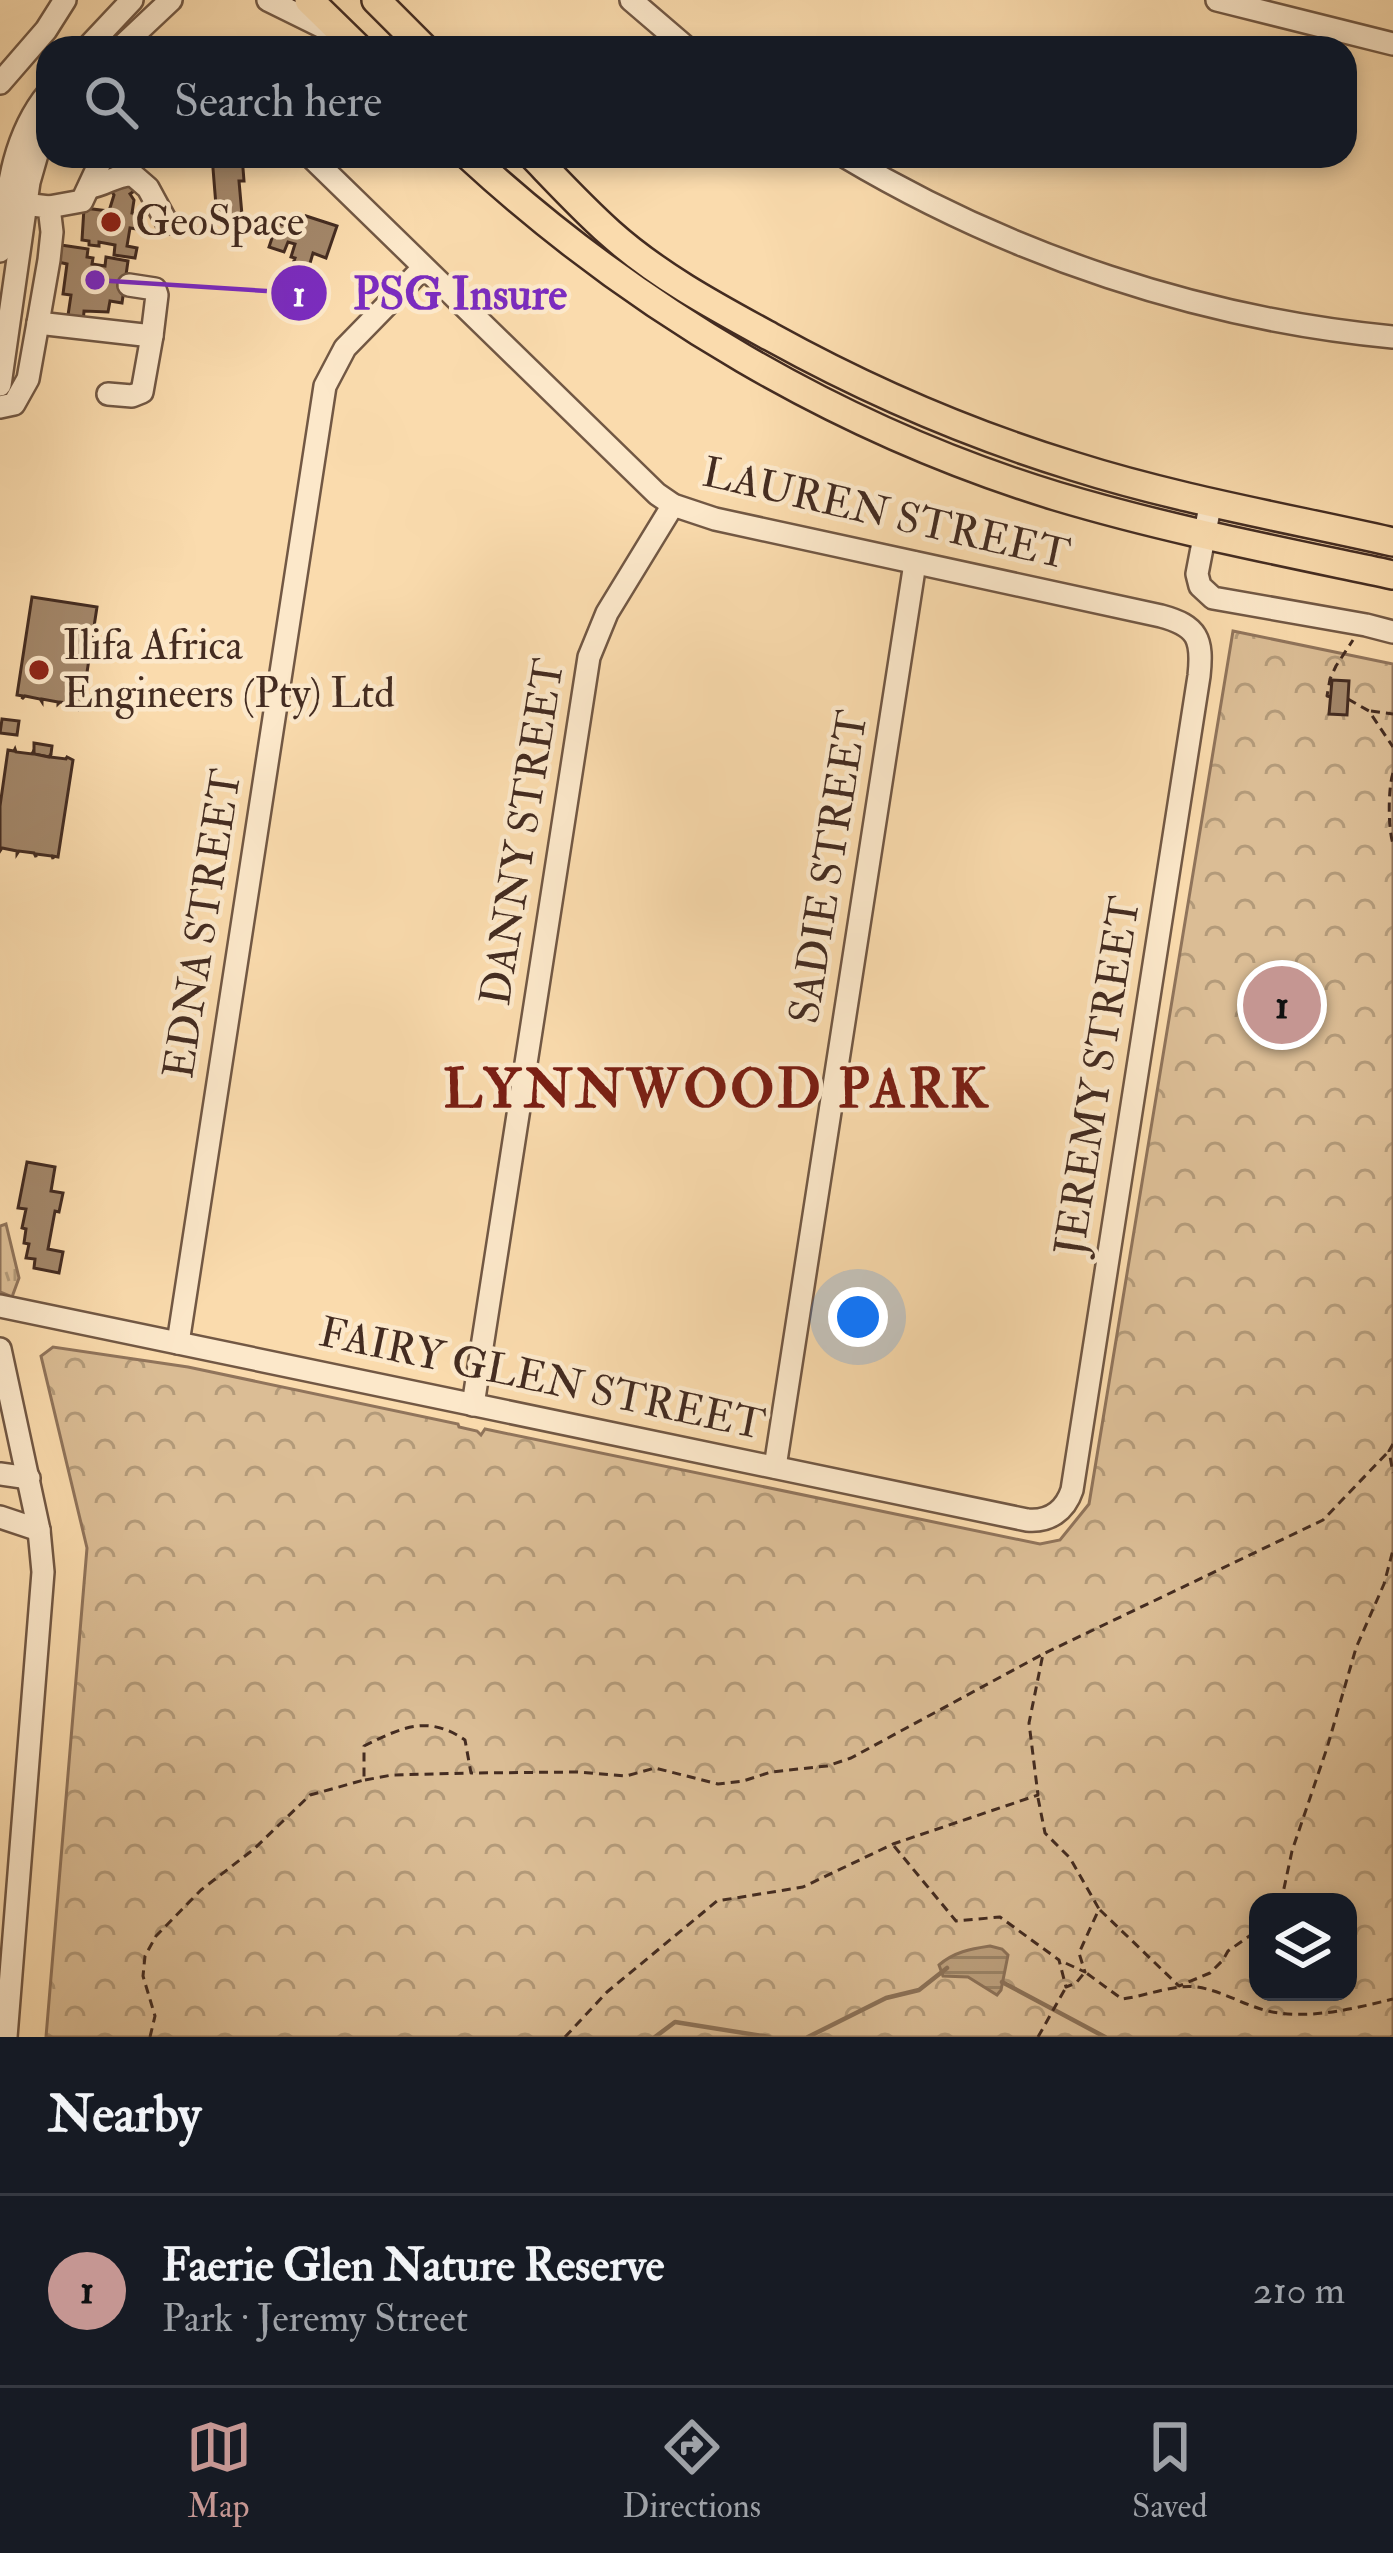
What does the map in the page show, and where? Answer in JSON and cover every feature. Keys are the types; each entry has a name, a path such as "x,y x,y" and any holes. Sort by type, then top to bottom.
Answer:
{"main road":[{"path":"309,0 346,36"},
{"path":"376,0 412,36"},
{"path":"483,168 622,280 705,335 885,430 1087,505 1393,575"},
{"path":"544,168 643,259 729,314 876,391 1087,470 1393,542"}],"street":[{"path":"41,36 65,0"},
{"path":"99,36 132,0"},
{"path":"268,0 338,36"},
{"path":"631,0 673,36"},
{"path":"1217,0 1393,44"},
{"path":"133,36 171,1"},
{"path":"0,83 36,42"},
{"path":"0,407 10,407 28,379 50,260 52,232 27,205 14,161 36,110"},
{"path":"0,385 2,346 36,157"},
{"path":"27,205 82,201 98,168"},
{"name":"LAUREN STREET","path":"322,168 649,487 673,505 715,519 1173,619 1192,631 1201,655"},
{"path":"865,168 992,232 1091,270 1224,309 1393,338"},
{"path":"90,187 119,175 133,175 148,188 167,223"},
{"path":"0,251 27,205"},
{"name":"EDNA STREET","path":"178,1343 324,391 345,348 423,268"},
{"path":"108,394 142,392 158,295 151,286 129,285"},
{"path":"38,323 152,336"},
{"path":"2,346 32,356"},
{"path":"1211,502 1197,574 1202,588 1213,598 1393,632"},
{"name":"DANNY STREET","path":"472,1405 589,657 607,614 673,505"},
{"name":"SADIE STREET","path":"775,1467 915,563"},
{"name":"JEREMY STREET","path":"1064,1507 1076,1473 1201,655"},
{"name":"FAIRY GLEN STREET","path":"0,1306 1032,1521 1047,1519 1064,1507"},
{"path":"0,1349 39,1530 43,1587 24,1818 9,1880 6,2037"},
{"path":"0,1474 29,1478"},
{"path":"0,1517 39,1530"},
{"path":"0,1819 24,1818"}],"path":[{"path":"1331,697 1327,696 1336,666 1366,625"},
{"path":"1348,699 1370,711 1393,714"},
{"path":"1370,711 1393,747"},
{"path":"1393,773 1393,844"},
{"path":"150,2037 155,2016 142,1976 145,1956 156,1936 201,1889 254,1849 310,1795 392,1775 578,1772 626,1776 655,1768 718,1784 827,1766 910,1728 1043,1654 1322,1520 1393,1444"},
{"path":"1389,1451 1393,1473"},
{"path":"1283,1893 1356,1648 1393,1550"},
{"path":"1043,1654 1030,1723 1045,1833 1070,1858 1099,1909 1179,1986 1202,1987 1277,2013 1315,2013 1393,1999"},
{"path":"364,1780 364,1746 415,1725 446,1727 464,1740 471,1773"},
{"path":"565,2037 607,1992 717,1901 802,1887 893,1844 1038,1796"},
{"path":"893,1844 956,1921 1000,1917 1122,1999 1148,1996 1210,1973 1228,1951 1249,1936"},
{"path":"1085,1972 1079,1953 1099,1909"},
{"path":"1059,1960 1066,1987"},
{"path":"1038,2037 1066,1987 1085,1972"}],"green space":[{"path":"1233,631 1393,664 1393,2037 46,2037 87,1548 41,1356 53,1347 188,1367 458,1424 481,1435 485,1429 1040,1544 1060,1540 1089,1504"},
{"path":"6,1224 19,1278 12,1297 0,1292 0,1226"}],"shaded area":[{"path":"990,1946 1008,1955 997,1995 968,1977 943,1976 939,1965 945,1961"}],"building":[{"path":"213,168 243,168 244,181 239,181 242,215 217,218"},
{"name":"GeoSpace","path":"128,175 137,189 130,194 132,213 139,214 137,229 130,228 127,246 137,248 135,258 114,255 115,245 89,245 82,240 84,208 109,211 114,195 109,188"},
{"path":"292,215 337,226 326,258 313,253 306,277 290,271 295,244 288,242 284,252 269,247 277,223 288,226"},
{"path":"61,245 88,249 92,264 105,266 106,257 128,261 122,303 110,301 108,312 84,311 83,324 67,322 71,295 63,294 67,264 58,262"},
{"path":"32,597 97,607 82,705 17,695"},
{"path":"1332,680 1349,681 1347,715 1329,714"},
{"path":"2,719 19,721 17,735 0,733"},
{"path":"34,743 52,746 49,757 34,754"},
{"path":"8,750 73,760 58,857 53,859 0,851"},
{"path":"27,1162 55,1167 51,1191 63,1193 48,1249 63,1252 59,1273 34,1268 35,1259 26,1258 29,1244 24,1243 26,1229 22,1228 26,1209 18,1208"}],"waterway":[{"path":"808,2037 886,1998 919,1990 947,1968"},
{"path":"1002,1982 1105,2037"},
{"path":"655,2037 675,2022 769,2037"}],"place":[{"name":"GeoSpace","path":"111,222"},
{"name":"PSG Insure","path":"95,280"},
{"name":"Ilifa Africa Engineers (Pty) Ltd","path":"39,670"},
{"name":"Faerie Glen Nature Reserve","path":"1282,1005"}],"district":[{"name":"LYNNWOOD PARK","path":"717,1090"}]}
